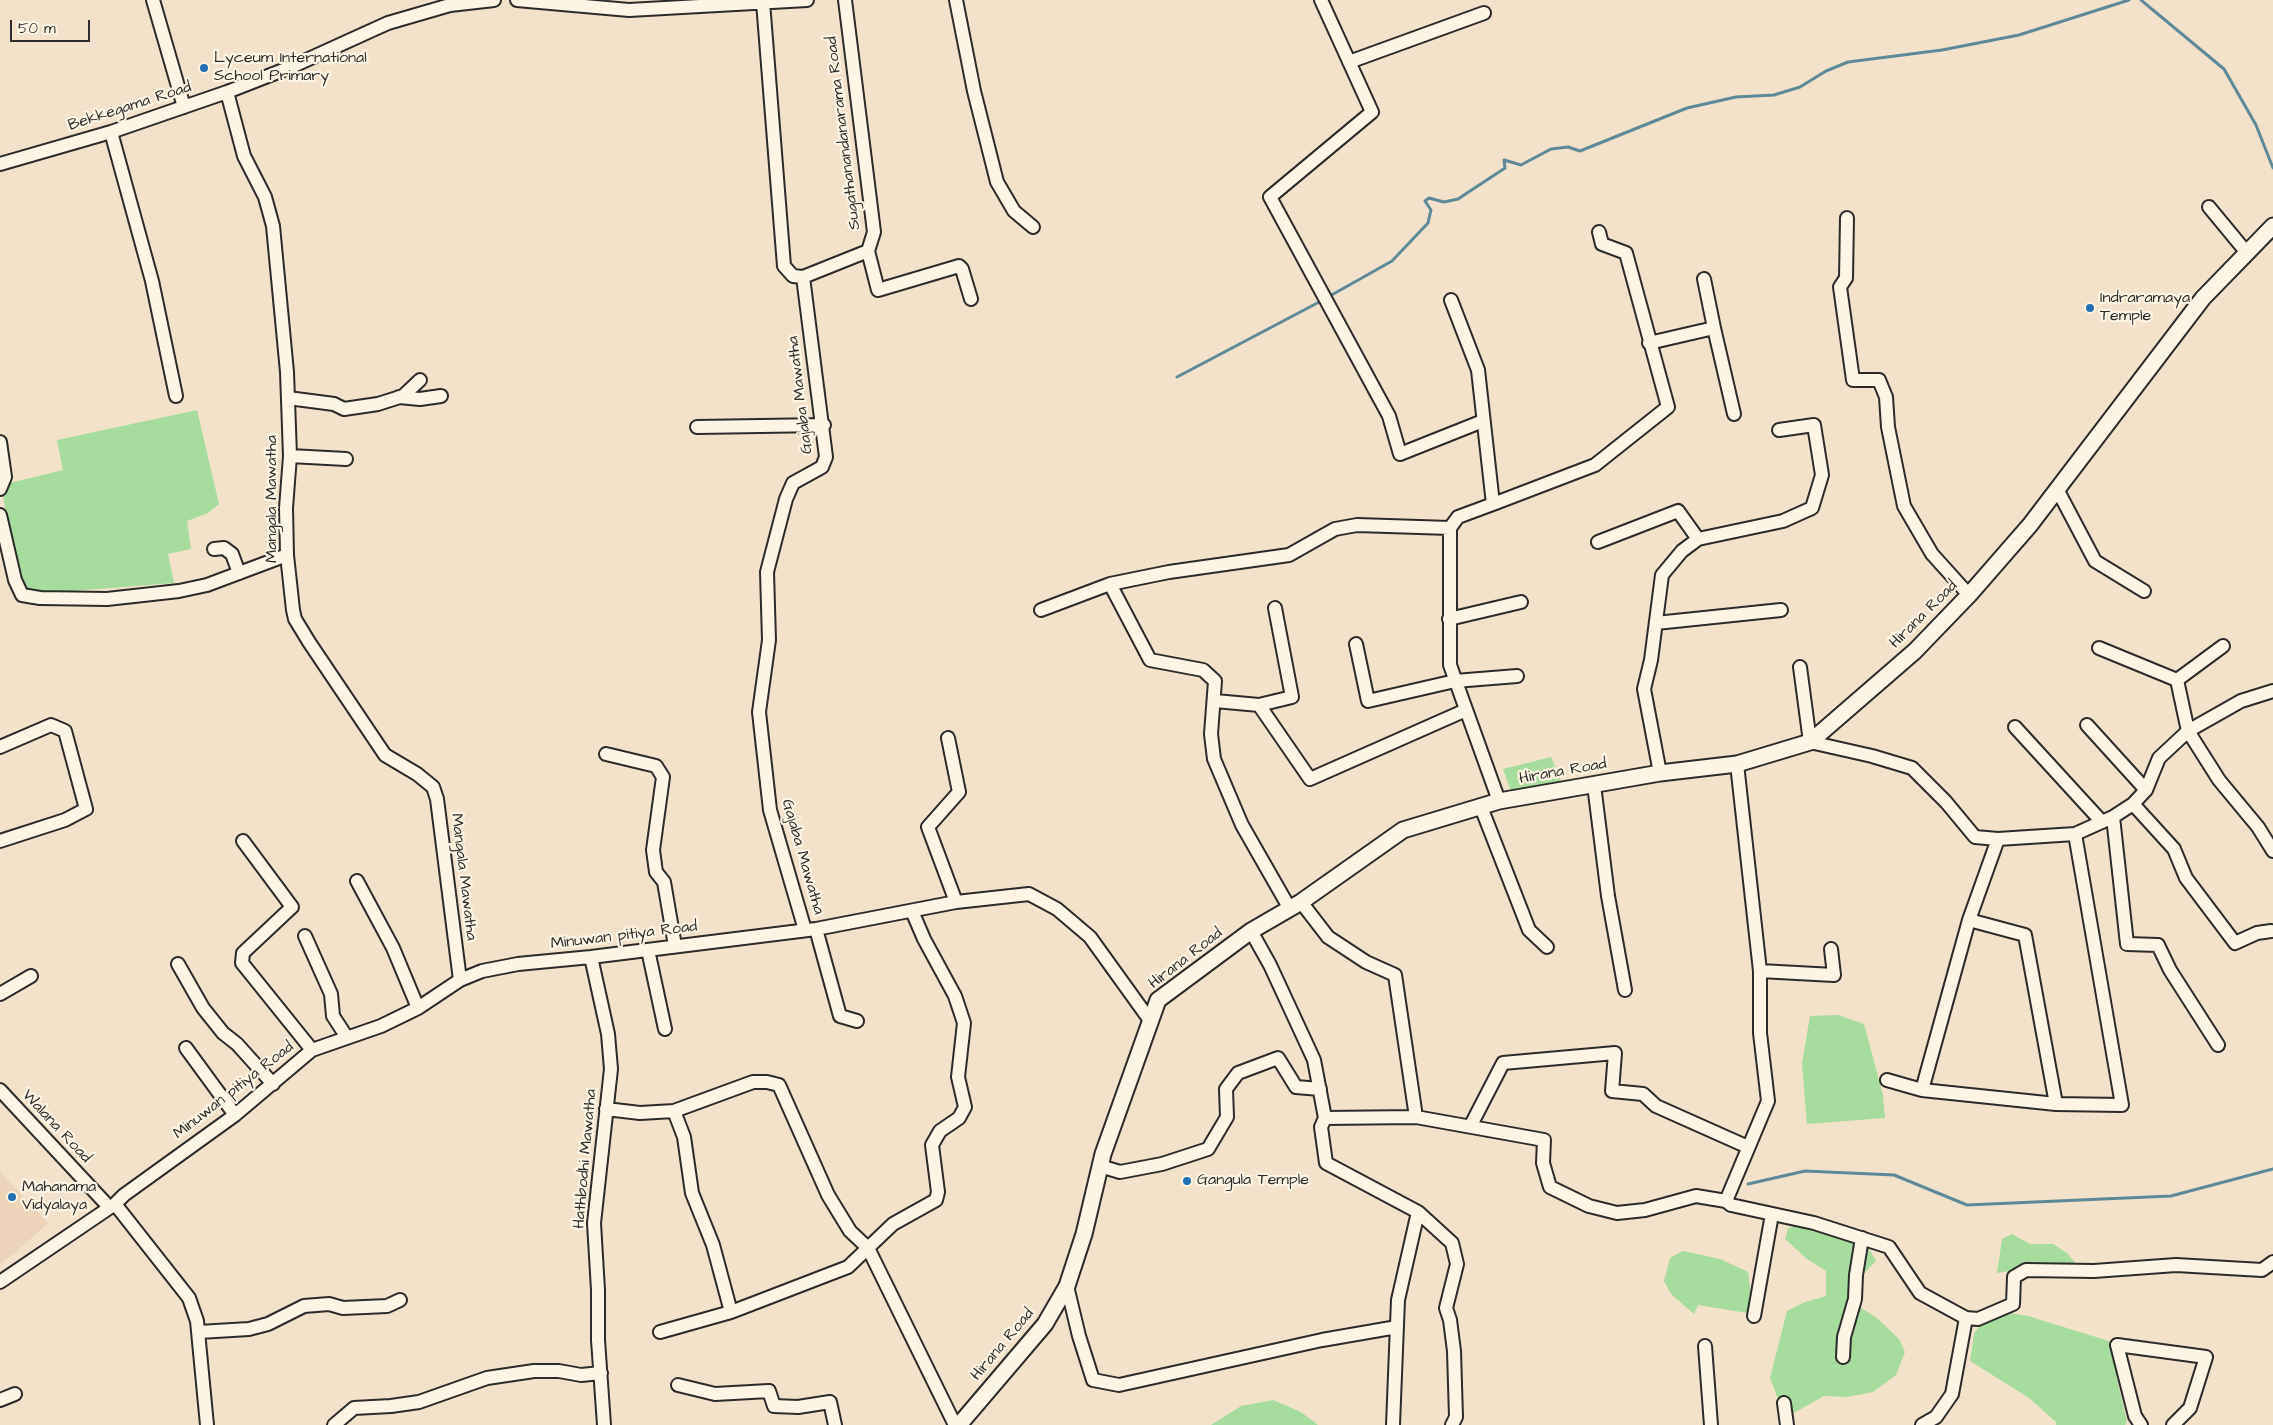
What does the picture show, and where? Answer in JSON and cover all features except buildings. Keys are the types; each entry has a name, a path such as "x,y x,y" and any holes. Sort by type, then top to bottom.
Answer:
{"street":[{"path":"153,0 184,107"},
{"name":"Bekkegama Road","path":"0,164 110,132 227,92 291,67 388,23 450,6 494,0"},
{"path":"517,0 629,10 736,2 807,0"},
{"name":"Sugathanandanarama Road","path":"845,0 874,232 868,251 878,290 959,266 962,269 970,299"},
{"path":"956,0 974,91 997,182 1014,211 1033,227"},
{"path":"1321,0 1372,112 1270,197 1389,416 1400,454 1483,421"},
{"path":"763,2 784,266 793,276 803,277 868,251"},
{"path":"1349,62 1484,13"},
{"name":"Mangala Mawatha","path":"227,92 244,156 271,215 284,337 288,398 290,456 286,508 287,555 292,610 295,619 362,725 385,755 417,774 433,787 437,799 460,980"},
{"path":"110,132 152,281 176,396"},
{"path":"2209,207 2247,253"},
{"path":"1847,218 1846,278 1840,287 1852,380 1879,380 1886,397 1888,427 1904,506 1932,554 1969,595"},
{"name":"Hirana Road","path":"957,1425 1045,1324 1067,1286 1084,1234 1100,1166 1158,1000 1251,931 1296,906 1403,830 1499,801 1660,773 1737,764 1810,742 1915,651 1969,595 2057,489 2203,298 2273,226"},
{"path":"1499,801 1450,666 1450,528 1458,517 1595,464 1668,407 1626,253 1602,244 1598,232"},
{"name":"Gajaba Mawatha","path":"803,277 824,425 826,457 822,467 793,483 786,499 767,572 769,640 759,712 770,810 840,1016 857,1021"},
{"path":"1704,279 1734,414"},
{"path":"1451,300 1478,370 1493,504"},
{"path":"1649,343 1714,328"},
{"path":"288,398 334,404 344,409 378,404 399,397 420,380"},
{"path":"399,397 420,399 441,396"},
{"path":"697,427 824,425"},
{"path":"1660,773 1644,689 1662,576 1682,551 1698,539 1783,520 1812,508 1822,475 1814,425 1779,430"},
{"path":"0,442 3,483"},
{"path":"290,456 346,459"},
{"path":"2057,489 2095,561 2144,591"},
{"path":"1598,542 1678,511 1698,539"},
{"path":"0,515 14,580 22,595 40,598 107,599 179,591 207,585 287,555"},
{"path":"1041,610 1110,584 1169,572 1289,555 1335,529 1357,524 1450,528"},
{"path":"214,549 224,548 232,554 239,573"},
{"path":"1110,584 1150,660 1203,670 1215,681 1215,702 1211,734 1214,759 1242,825 1296,906 1328,936 1366,962 1395,975 1416,1117"},
{"path":"1449,619 1520,602"},
{"path":"1215,702 1259,705 1292,697 1275,608"},
{"path":"1656,623 1781,610"},
{"path":"1356,644 1368,701 1455,681 1517,676"},
{"path":"2177,680 2222,646"},
{"path":"2099,648 2177,680"},
{"path":"1800,668 1810,742 1872,756 1912,768 1946,802 1975,837 1998,839 2074,834 2108,819 2133,804 2146,790 2159,758 2188,732 2240,701 2273,691"},
{"path":"2177,680 2188,732 2219,780 2258,827 2273,851"},
{"path":"1259,705 1310,779 1466,710"},
{"path":"0,747 51,725 65,731 86,809 65,820 0,841"},
{"path":"2087,725 2146,790"},
{"path":"2015,727 2108,819 2127,944 2158,945 2170,970 2218,1045"},
{"path":"948,738 959,792 928,827 956,902"},
{"path":"606,754 656,766 663,777 653,850 656,872 664,882 675,946"},
{"path":"1726,1201 1768,1101 1760,1034 1760,971 1737,764"},
{"path":"1594,784 1608,896 1625,990"},
{"path":"2133,804 2174,849 2186,878 2235,943 2257,933 2271,931"},
{"path":"1481,807 1528,930 1546,948"},
{"path":"1887,1080 1922,1090 2056,1104 2122,1105 2074,834"},
{"path":"1922,1090 1969,920 1998,839"},
{"path":"243,841 292,907 243,954 242,963 312,1050"},
{"path":"357,882 393,948 418,1008"},
{"name":"Minuwan pitiya Road","path":"0,1282 110,1207 124,1194 235,1115 312,1050 346,1036 381,1026 418,1008 460,980 482,971 518,964 592,957 810,929 956,902 1029,894 1057,909 1090,937 1150,1019"},
{"path":"660,1332 731,1312 848,1267 893,1224 936,1200 938,1192 932,1145 940,1130 959,1118 965,1108 958,1077 964,1023 955,996 924,939 912,911"},
{"path":"1969,920 2025,935 2056,1104"},
{"path":"1251,931 1270,965 1314,1060 1325,1118 1321,1127 1326,1164 1418,1212 1452,1243 1457,1264 1446,1308 1450,1320 1454,1351 1456,1417 1452,1425"},
{"path":"305,936 331,994 333,1016 346,1036"},
{"path":"1760,971 1834,975 1831,949"},
{"path":"648,950 665,1029"},
{"name":"Hathbodhi Mawatha","path":"592,957 608,1034 611,1069 594,1223 598,1290 598,1340 602,1373 604,1425"},
{"path":"178,964 203,1008 223,1033 237,1044 273,1084"},
{"path":"0,994 31,976"},
{"path":"186,1048 235,1115"},
{"path":"1471,1126 1503,1063 1615,1052 1612,1091 1643,1094 1656,1106 1748,1147"},
{"path":"1100,1166 1120,1172 1162,1164 1208,1149 1227,1117 1226,1089 1238,1072 1278,1058 1296,1087 1320,1089"},
{"path":"606,1109 640,1113 674,1111 753,1082 767,1082 778,1085 828,1195 850,1231 868,1248 957,1425"},
{"name":"Walana Road","path":"0,1090 110,1207 189,1298 199,1332 208,1425"},
{"path":"674,1111 684,1137 692,1192 713,1245 731,1312"},
{"path":"1325,1118 1416,1117 1544,1140 1543,1163 1550,1187 1589,1206 1617,1213 1645,1210 1696,1196 1726,1201 1731,1205 1814,1223 1889,1248 1920,1293 1966,1318 1978,1319 2013,1304 2014,1277 2026,1270 2094,1271 2176,1266 2262,1270 2273,1262"},
{"path":"1393,1425 1398,1300 1418,1212"},
{"path":"1754,1316 1772,1214"},
{"path":"1844,1357 1844,1337 1855,1299 1856,1275 1862,1238"},
{"path":"1067,1286 1093,1380 1119,1385 1322,1340 1397,1327"},
{"path":"199,1332 249,1329 268,1324 304,1306 330,1304 343,1308 387,1306 400,1300"},
{"path":"1922,1425 1936,1417 1952,1394 1966,1318"},
{"path":"2140,1425 2135,1416 2117,1345 2206,1357 2190,1408 2174,1425"},
{"path":"1704,1346 1711,1425"},
{"path":"334,1425 354,1408 419,1402 487,1378 534,1371 559,1371 581,1375 602,1373"},
{"path":"678,1384 715,1394 769,1391 774,1406 798,1407 830,1402 835,1425"},
{"path":"0,1400 15,1394"},
{"path":"1784,1403 1787,1425"}],"shaded area":[{"name":"Mahanama Vidyalaya","path":"0,1171 48,1223 0,1264"}],"green space":[{"path":"197,410 219,504 208,513 187,521 191,549 168,554 174,583 34,594 24,589 17,575 1,485 63,470 57,440"},
{"path":"1551,757 1562,784 1518,793 1511,791 1503,769"},
{"path":"1838,1015 1864,1024 1883,1095 1885,1118 1807,1124 1802,1063 1810,1016"},
{"path":"1801,1225 1867,1246 1876,1261 1855,1283 1851,1301 1878,1319 1899,1339 1905,1352 1896,1375 1873,1392 1847,1397 1824,1396 1785,1418 1770,1378 1787,1311 1805,1302 1826,1296 1826,1271 1807,1259 1785,1239 1788,1228"},
{"path":"2012,1234 2030,1244 2053,1244 2067,1253 2078,1266 2021,1269 1997,1273 2002,1239"},
{"path":"1683,1251 1720,1259 1748,1272 1751,1296 1747,1313 1698,1305 1694,1314 1671,1294 1664,1281 1670,1258"},
{"path":"1990,1310 2028,1316 2112,1342 2116,1375 2127,1422 2125,1425 2056,1425 2056,1422 2029,1398 1970,1361 1974,1334"},
{"path":"1273,1400 1301,1412 1318,1425 1211,1425 1241,1406"}],"waterway":[{"path":"1328,297 1392,261 1428,223 1431,210 1425,201 1429,198 1444,202 1458,199 1505,168 1504,160 1521,165 1551,149 1568,147 1580,151 1687,108 1736,97 1774,95 1800,87 1826,71 1848,62 1942,50 2019,35 2129,0"},
{"path":"2141,0 2224,69 2256,125 2273,168"},
{"path":"1177,377 1323,300"},
{"path":"1748,1184 1805,1171 1894,1175 1967,1205 2171,1196 2273,1169"}],"place":[{"name":"Lyceum International School Primary","path":"204,68"},
{"name":"Indraramaya Temple","path":"2090,308"},
{"name":"Gangula Temple","path":"1187,1181"},
{"name":"Mahanama Vidyalaya","path":"12,1197"}]}
